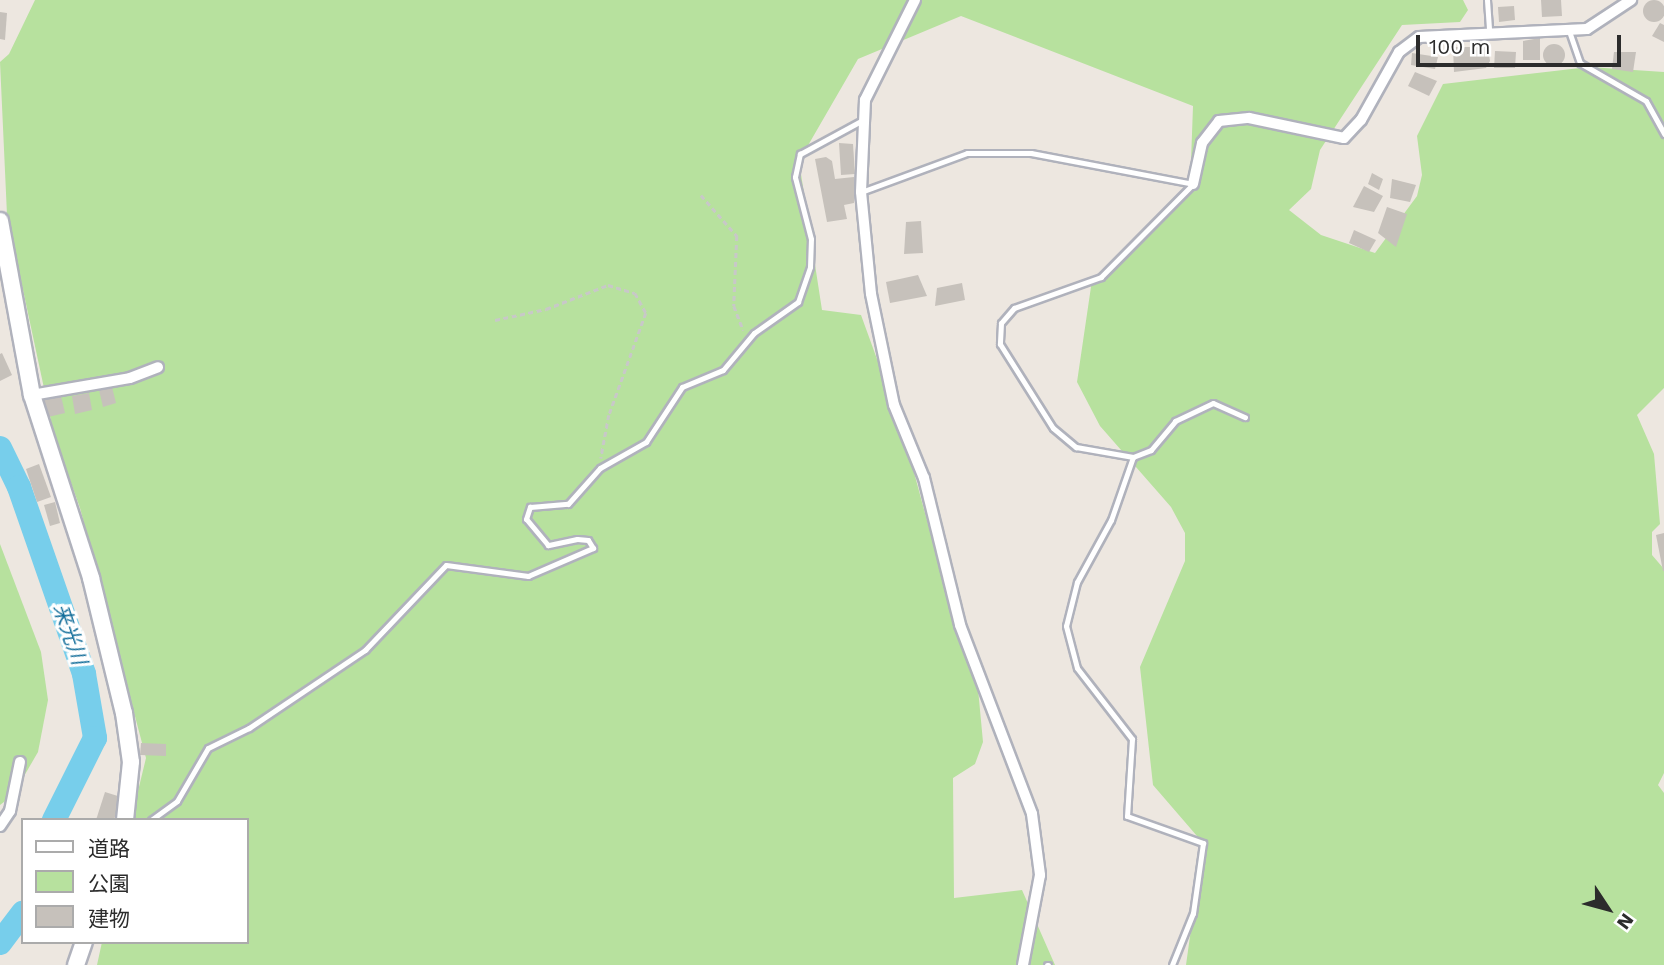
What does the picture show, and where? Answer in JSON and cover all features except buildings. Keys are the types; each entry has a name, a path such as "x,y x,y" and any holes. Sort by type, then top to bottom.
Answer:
{"street":[{"path":"915,0 865,100 861,192 871,294 894,405 924,478 977,678 1032,814 1040,875 1023,965"},
{"path":"1193,184 1202,143 1219,121 1249,118 1344,138 1361,120 1408,44 1442,33 1489,30 1569,31 1599,25 1631,0"},
{"path":"0,221 32,395 91,578 124,713 131,762 125,818"},
{"path":"32,395 130,378 158,367"},
{"path":"0,826 10,811 20,762"},
{"path":"76,965 83,944"}],"lane":[{"path":"1487,0 1489,30"},
{"path":"1569,31 1580,63 1646,101 1664,134"},
{"path":"154,818 177,800 208,748 268,716 365,650 446,565 528,576 583,556 593,548 588,540 548,545 526,519 530,507 568,504 600,468 646,442 682,387 723,370 747,340 798,302 810,267 811,239 795,177 800,154 863,120"},
{"path":"861,192 967,153 1031,153 1193,184"},
{"path":"1193,184 1101,277 1013,309 1001,323 1000,344 1053,428 1076,447 1133,457 1151,450 1175,421 1213,403 1244,417"},
{"path":"1133,457 1111,520 1077,582 1066,626 1077,668 1132,739 1127,816 1203,843 1193,913 1172,965"}],"path":[{"path":"701,195 737,236 734,306 747,340"},
{"path":"495,320 546,309 608,285 635,293 646,313 609,415 600,468"}],"green space":[{"path":"35,0 1463,0 1468,10 1460,22 1402,25 1320,150 1311,189 1289,210 1321,235 1375,253 1417,196 1422,175 1417,136 1443,84 1589,67 1664,72 1664,388 1637,415 1654,454 1660,524 1652,532 1652,555 1664,569 1664,773 1658,785 1664,793 1664,965 1186,965 1203,843 1153,785 1140,667 1185,561 1185,533 1171,507 1100,426 1077,382 1092,280 1190,189 1193,106 961,16 858,59 799,161 822,310 861,315 902,428 949,602 977,678 983,742 975,764 953,778 954,898 1022,890 1055,965 97,965 102,944 248,944 248,818 131,818 146,758 80,508 54,435 7,215 0,62 9,54"},
{"path":"0,544 41,652 48,700 38,752 13,795 0,805"}],"waterway":[{"name":"来光川","path":"0,448 19,487 84,674 95,738 55,818"},
{"name":"来光川","path":"0,943 21,916"}]}
